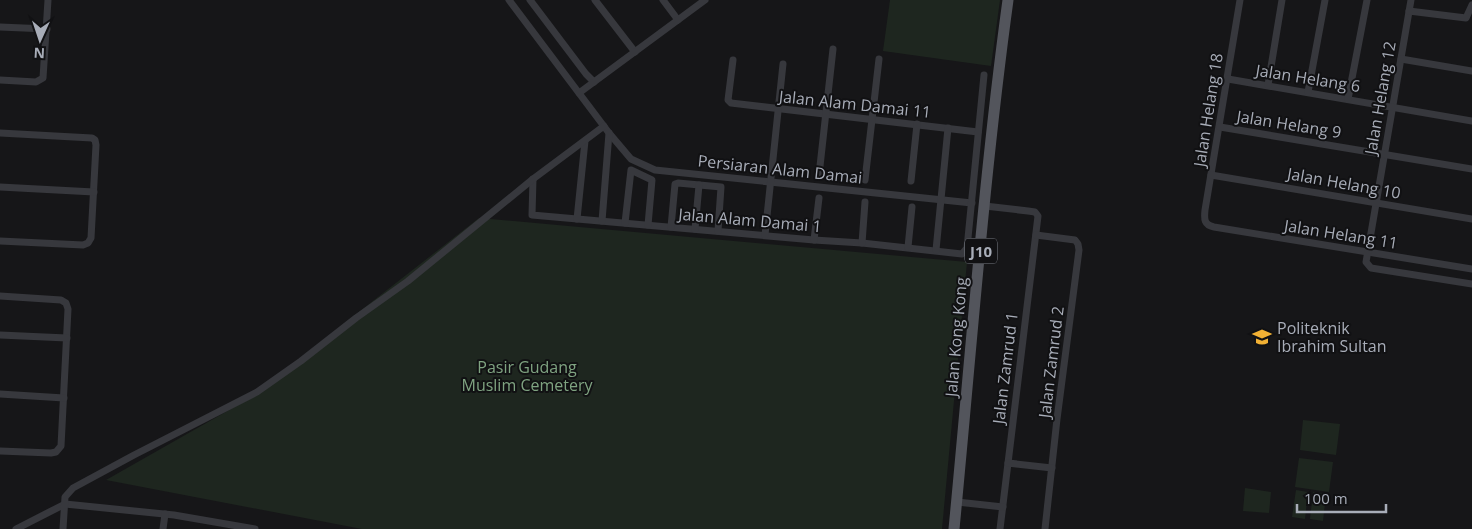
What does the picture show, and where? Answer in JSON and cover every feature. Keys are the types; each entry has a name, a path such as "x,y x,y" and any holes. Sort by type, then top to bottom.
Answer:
{"main road":[{"name":"Jalan Kong Kong","path":"954,529 985,206 1008,0"}],"street":[{"path":"0,80 36,82 42,80 44,76 48,0"},
{"name":"Persiaran Alam Damai","path":"509,0 609,133 631,159 655,170 972,203"},
{"path":"530,0 594,82"},
{"path":"595,0 635,52"},
{"path":"663,0 678,20"},
{"path":"579,93 705,0"},
{"name":"Jalan Helang 18","path":"1206,224 1204,218 1240,0"},
{"path":"1268,85 1282,0"},
{"path":"1308,92 1325,0"},
{"path":"1348,99 1367,0"},
{"name":"Jalan Helang 12","path":"1367,256 1410,0"},
{"path":"1409,11 1466,18 1472,5"},
{"path":"0,27 47,29"},
{"path":"819,174 833,49"},
{"path":"865,180 879,59"},
{"path":"1401,59 1472,71"},
{"name":"Jalan Alam Damai 11","path":"733,60 729,102 978,132"},
{"path":"765,235 783,64"},
{"path":"972,203 984,75"},
{"name":"Jalan Helang 6","path":"1228,79 1472,121"},
{"path":"911,181 917,124"},
{"path":"63,529 65,497 69,492 89,479 256,392 301,361 356,318 408,281 604,126"},
{"name":"Jalan Helang 9","path":"1220,126 1472,169"},
{"path":"936,250 948,128"},
{"path":"0,133 94,139 96,145 91,238 88,243 83,245 0,240"},
{"path":"602,221 609,133"},
{"path":"577,219 584,141"},
{"path":"626,223 631,170 652,180 648,225"},
{"name":"Jalan Helang 10","path":"1212,175 1472,219"},
{"name":"Jalan Alam Damai 1","path":"534,180 532,215 908,247 962,254 967,248 972,203"},
{"path":"671,227 675,184 678,183 722,188 718,231"},
{"path":"694,229 698,185"},
{"path":"0,188 94,192"},
{"path":"814,240 819,198"},
{"path":"862,243 865,202"},
{"name":"Jalan Zamrud 1","path":"985,206 1035,212 1038,216 1000,529"},
{"path":"908,247 912,207"},
{"name":"Jalan Helang 11","path":"1206,224 1367,256 1472,269"},
{"name":"Jalan Zamrud 2","path":"1036,235 1075,240 1079,250 1045,529"},
{"path":"1367,256 1366,263 1371,268 1472,284"},
{"path":"0,296 58,299 64,301 68,309 62,442 59,449 51,453 0,451"},
{"path":"0,336 67,338"},
{"path":"0,394 64,398"},
{"path":"1008,463 1052,468"},
{"path":"957,502 1003,507"},
{"path":"19,528 65,504 165,514 255,529"},
{"path":"164,529 165,514"},
{"path":"209,529 210,521"}],"green space":[{"path":"890,0 1000,0 991,66 883,51"},
{"name":"Pasir Gudang Muslim Cemetery","path":"479,218 967,262 942,529 362,529 106,480 245,401"},
{"path":"1303,420 1340,424 1336,455 1300,450"},
{"path":"1299,458 1333,462 1329,492 1295,487"},
{"path":"1245,488 1271,492 1269,513 1243,511"},
{"path":"1296,490 1308,492 1305,519 1292,517"},
{"path":"1313,492 1326,494 1323,521 1310,519"}],"place":[{"name":"Politeknik Ibrahim Sultan","path":"1262,337"}]}
